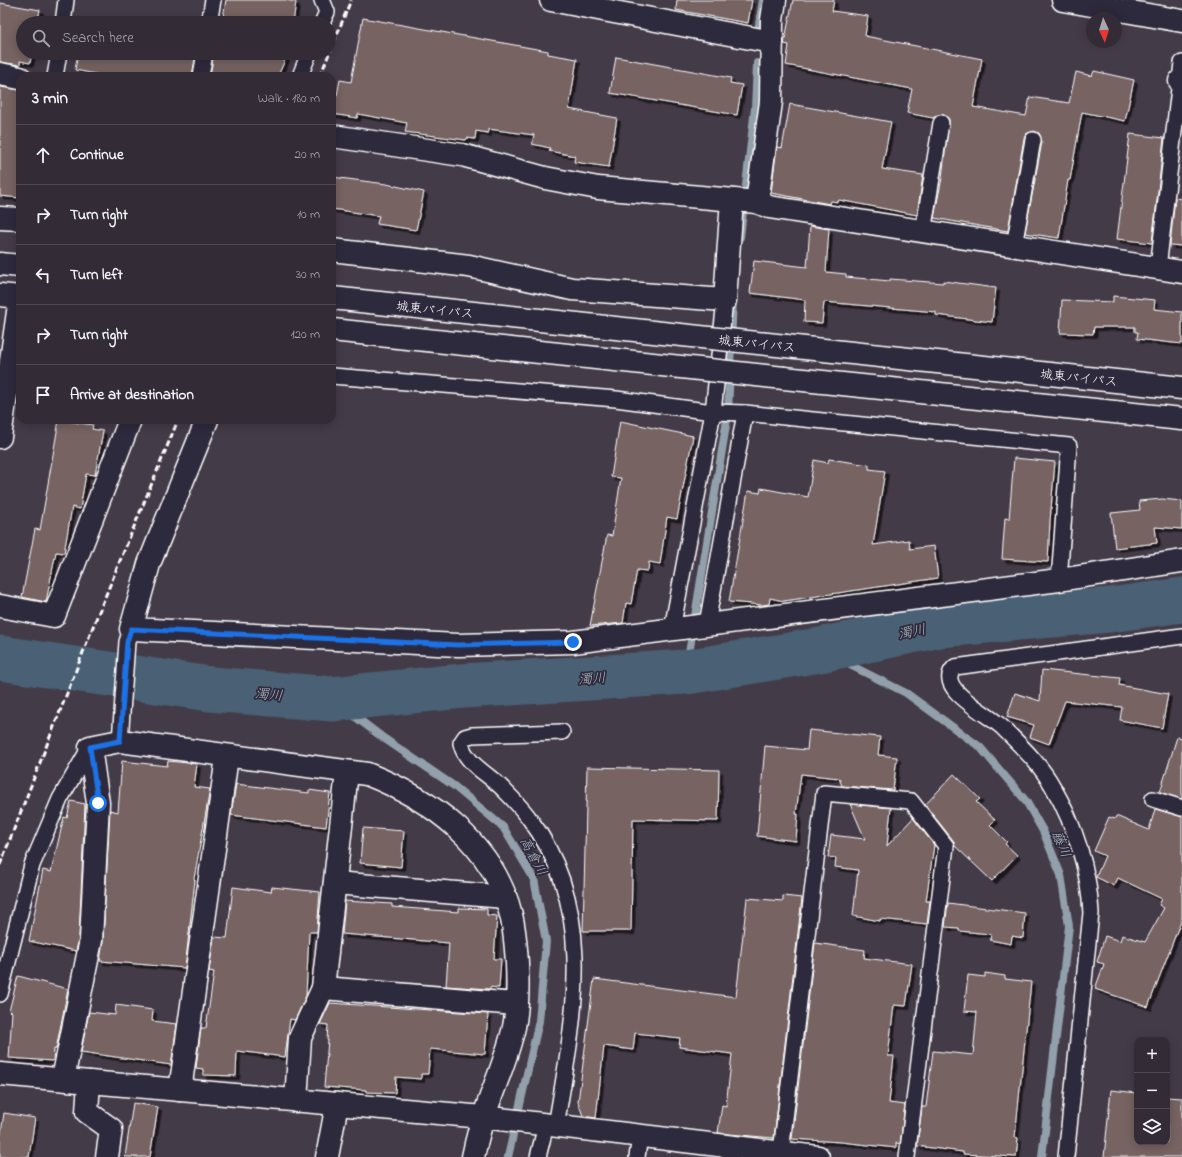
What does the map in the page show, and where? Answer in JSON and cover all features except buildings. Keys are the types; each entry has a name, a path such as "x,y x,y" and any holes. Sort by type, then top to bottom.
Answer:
{"main road":[{"path":"551,0 772,42"},
{"path":"336,250 469,266 572,289 724,300 744,201 771,102 772,20 775,0"},
{"path":"1063,0 1182,21"},
{"path":"0,74 16,77"},
{"path":"336,137 462,155 545,178 598,188 744,201 769,207 923,232 1182,272"},
{"path":"0,218 16,219"},
{"path":"0,264 16,266"},
{"path":"0,295 16,297"},
{"name":"城東バイパス","path":"336,298 1182,388"},
{"path":"0,438 6,349 16,313"},
{"path":"336,330 1182,419"},
{"path":"0,606 54,616 128,424"},
{"path":"205,424 149,564 129,636 458,645 573,642 1059,580 1182,561"},
{"path":"62,1079 91,940 98,803 90,747 120,736 227,757 367,774 390,783 436,811 456,826 489,864 505,897 511,914 516,942 518,978 514,1026 501,1071 491,1118 473,1157"},
{"path":"180,1090 227,757"},
{"path":"296,1101 300,1038 323,988 347,772"},
{"path":"335,883 505,897"},
{"path":"323,988 516,1004"},
{"path":"0,1074 491,1118 547,1125 638,1147 781,1152 813,1157"},
{"path":"89,1082 88,1112 111,1129 107,1157"},
{"path":"327,1157 337,1104"}],"lane":[{"path":"64,16 66,0"},
{"path":"211,16 213,0"},
{"path":"322,0 327,12 325,16"},
{"path":"56,72 58,60"},
{"path":"202,72 204,60"},
{"path":"302,72 306,60"},
{"path":"1158,268 1181,75"},
{"path":"923,232 941,123"},
{"path":"1014,246 1032,140"},
{"path":"690,627 715,412 724,300"},
{"path":"336,376 616,399 715,412 742,412 1069,446 1059,580"},
{"path":"690,627 742,412"},
{"path":"120,736 129,636"},
{"path":"1066,1157 1091,914 1090,890 1072,825 1053,786 1037,764 1003,727 954,691 949,678 950,671 955,667 1182,636"},
{"path":"538,1157 572,1032 576,978 574,934 567,893 547,845 530,818 502,788 467,758 462,750 461,743 465,737 472,735 562,732"},
{"path":"0,994 32,865 60,799 90,747"},
{"path":"781,1152 824,793 911,801 946,846 907,1157"},
{"path":"1153,799 1182,808"}],"waterway":[{"path":"758,31 763,0"},
{"path":"740,237 755,108 757,63"},
{"path":"686,672 728,413 733,298"},
{"name":"濁川","path":"0,658 210,689 332,699 462,686 686,672 820,650 940,625 1110,610 1182,600"},
{"name":"藤川","path":"820,650 906,693 980,747 1026,801 1043,831 1061,875 1069,926 1042,1157"},
{"name":"高倉川","path":"332,699 382,737 454,786 503,827 534,879 546,941 539,1021 508,1157"}],"railway":[{"path":"336,37 351,0"},
{"path":"322,72 327,60"},
{"path":"0,865 96,619 176,424"}],"route":[{"path":"98,803 90,747 120,741 127,642 131,629 458,645 573,642"}]}
